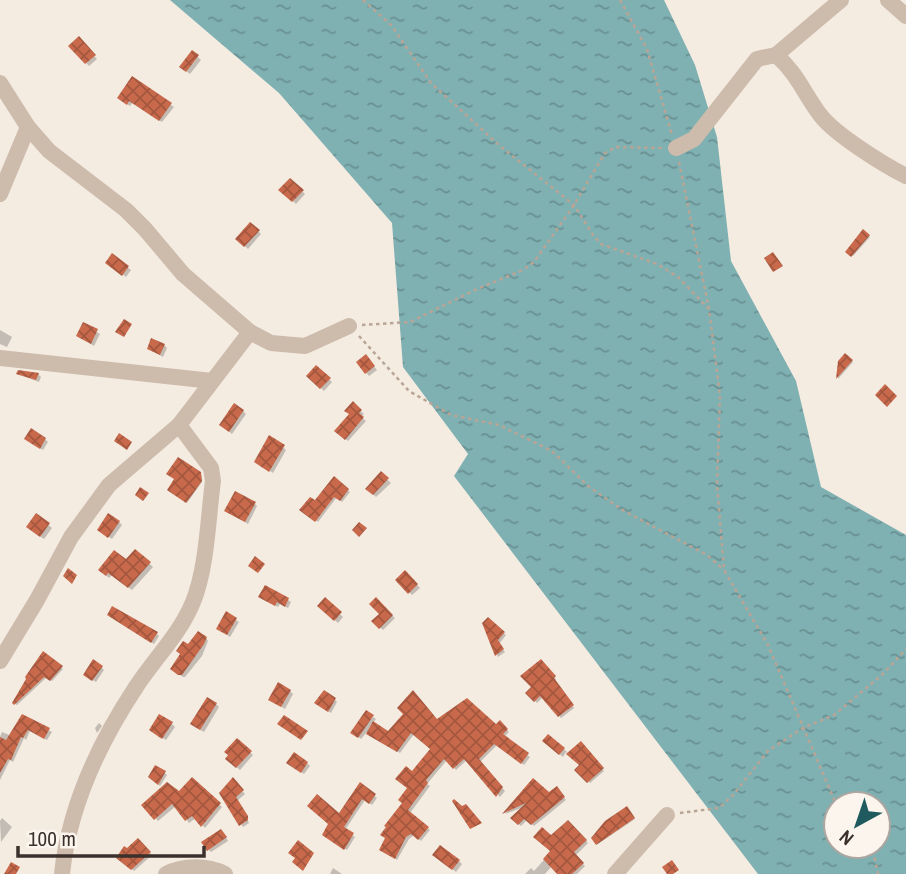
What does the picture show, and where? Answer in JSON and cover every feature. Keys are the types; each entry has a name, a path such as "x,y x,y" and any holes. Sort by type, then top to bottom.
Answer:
{"lane":[{"path":"676,148 694,139 757,58 776,55 841,0"},
{"path":"888,0 906,16"},
{"path":"776,55 798,77 822,118 854,143 906,176"},
{"path":"0,83 28,127 49,151 126,210 183,274 250,332 271,343 305,346 349,326"},
{"path":"0,194 28,127"},
{"path":"0,661 71,537 109,485 179,425 250,332"},
{"path":"1,357 212,382"},
{"path":"62,874 77,802 91,765 136,687 174,637 193,602 202,565 213,481 211,468 179,425"},
{"path":"615,874 667,815"},
{"path":"166,874 178,868 215,869 225,874"}],"path":[{"path":"363,0 391,25 431,83 500,146 574,205 601,244 657,264 678,277 709,309"},
{"path":"620,0 647,49 676,148 709,309 720,396 717,484 724,570"},
{"path":"349,326 410,322 523,270 534,262 610,149 676,148"},
{"path":"349,326 409,391 451,415 499,425 552,452 588,486 624,511 708,555 724,570 768,645 830,790"},
{"path":"667,815 719,808 733,795 768,751 803,728 834,715 883,674 906,649"}],"water":[{"path":"170,0 664,0 695,65 717,137 731,261 796,381 821,487 906,535 906,874 758,874 454,476 468,454 403,367 392,223 279,93"}],"building":[{"path":"79,36 96,55 85,64 68,46"},
{"path":"192,50 199,55 186,72 179,67"},
{"path":"132,76 172,103 159,121 129,101 127,105 117,98"},
{"path":"290,178 304,190 292,202 278,190"},
{"path":"250,222 260,230 244,247 235,239"},
{"path":"863,229 870,235 851,257 845,252"},
{"path":"773,252 783,266 773,272 764,258"},
{"path":"112,253 129,266 122,276 105,263"},
{"path":"124,319 132,324 124,337 115,332"},
{"path":"83,322 98,329 91,344 76,336"},
{"path":"151,338 165,344 160,355 147,349"},
{"path":"845,353 853,360 836,379 838,361"},
{"path":"366,354 375,366 365,374 356,362"},
{"path":"316,365 331,378 320,389 306,376"},
{"path":"18,370 39,373 36,380 16,374"},
{"path":"885,384 897,396 887,407 875,395"},
{"path":"353,401 362,410 359,413 364,417 345,440 334,431 349,414 344,411"},
{"path":"234,403 244,410 229,432 219,425"},
{"path":"31,428 46,438 40,449 24,439"},
{"path":"119,433 132,442 127,450 114,441"},
{"path":"269,435 285,445 269,472 254,462"},
{"path":"178,457 201,472 202,481 186,503 167,490 174,479 166,474"},
{"path":"381,471 389,478 373,495 365,489"},
{"path":"334,476 349,489 340,501 334,497 315,522 299,510 310,497 315,500"},
{"path":"140,487 149,493 143,501 135,495"},
{"path":"235,491 256,502 245,522 224,511"},
{"path":"36,513 50,523 40,537 26,527"},
{"path":"108,513 120,521 108,538 97,530"},
{"path":"359,522 367,528 359,537 352,530"},
{"path":"135,549 151,562 128,588 108,573 106,576 98,570 114,550 126,559"},
{"path":"255,556 265,564 258,573 248,566"},
{"path":"68,568 77,575 72,584 63,576"},
{"path":"405,570 418,584 408,594 395,580"},
{"path":"265,585 289,598 285,607 277,602 275,606 258,597"},
{"path":"325,597 342,612 334,621 317,606"},
{"path":"376,597 393,615 379,629 371,621 379,614 369,604"},
{"path":"112,606 158,632 151,643 107,615"},
{"path":"226,611 237,618 227,635 216,629"},
{"path":"488,617 505,632 498,640 504,649 495,656 482,623"},
{"path":"198,631 207,637 204,644 182,675 178,675 170,669 180,654 176,651 183,641 188,644"},
{"path":"43,651 63,666 50,681 44,677 14,705 12,703 25,677"},
{"path":"93,659 103,666 92,681 83,675"},
{"path":"541,659 556,676 554,678 574,705 558,717 540,696 534,702 525,693 531,687 520,676"},
{"path":"278,682 291,690 281,707 268,700"},
{"path":"324,690 336,698 328,712 314,703"},
{"path":"413,690 437,719 467,698 496,724 500,720 508,729 503,734 529,753 521,764 494,744 479,759 503,787 496,797 464,759 453,769 444,759 426,780 428,783 408,810 429,827 418,840 411,834 406,837 395,859 379,850 385,838 380,835 386,827 384,826 402,803 398,800 407,788 395,779 406,766 412,771 430,749 411,733 397,752 366,734 373,721 388,731 403,714 397,708"},
{"path":"207,697 217,703 200,730 190,724"},
{"path":"366,710 374,715 358,738 350,733"},
{"path":"22,714 50,728 44,739 28,730 23,738 21,737 11,760 8,759 0,773 0,737 6,740"},
{"path":"159,714 173,722 162,739 149,730"},
{"path":"284,715 308,731 301,740 277,724"},
{"path":"548,734 565,748 559,755 542,741"},
{"path":"237,738 252,751 236,768 225,759 228,755 224,752"},
{"path":"581,741 604,768 587,783 574,770 579,765 566,754"},
{"path":"294,752 308,762 301,773 286,763"},
{"path":"155,765 166,771 158,785 148,777"},
{"path":"192,777 221,803 201,827 192,816 185,821 172,804 154,820 141,805 167,782 179,791"},
{"path":"233,777 244,790 236,797 248,816 248,820 239,826 219,793"},
{"path":"533,778 549,792 557,786 565,797 531,825 524,819 518,825 510,818 526,803 502,814"},
{"path":"360,782 376,794 369,804 362,799 344,827 354,833 344,850 322,835 328,824 307,806 317,794 339,813"},
{"path":"454,799 462,806 466,804 482,823 470,829 452,801"},
{"path":"627,806 635,818 596,845 591,838 605,821"},
{"path":"568,820 587,840 574,852 584,863 572,874 557,874 543,859 550,851 533,837 542,827 551,835"},
{"path":"221,829 227,837 207,851 201,842"},
{"path":"138,838 151,852 131,870 116,858 124,846 127,848"},
{"path":"298,840 314,853 303,871 292,862 295,858 288,853"},
{"path":"440,845 460,860 452,870 432,855"},
{"path":"672,860 679,870 667,874 662,867"},
{"path":"11,862 20,867 16,874 4,874"}]}
